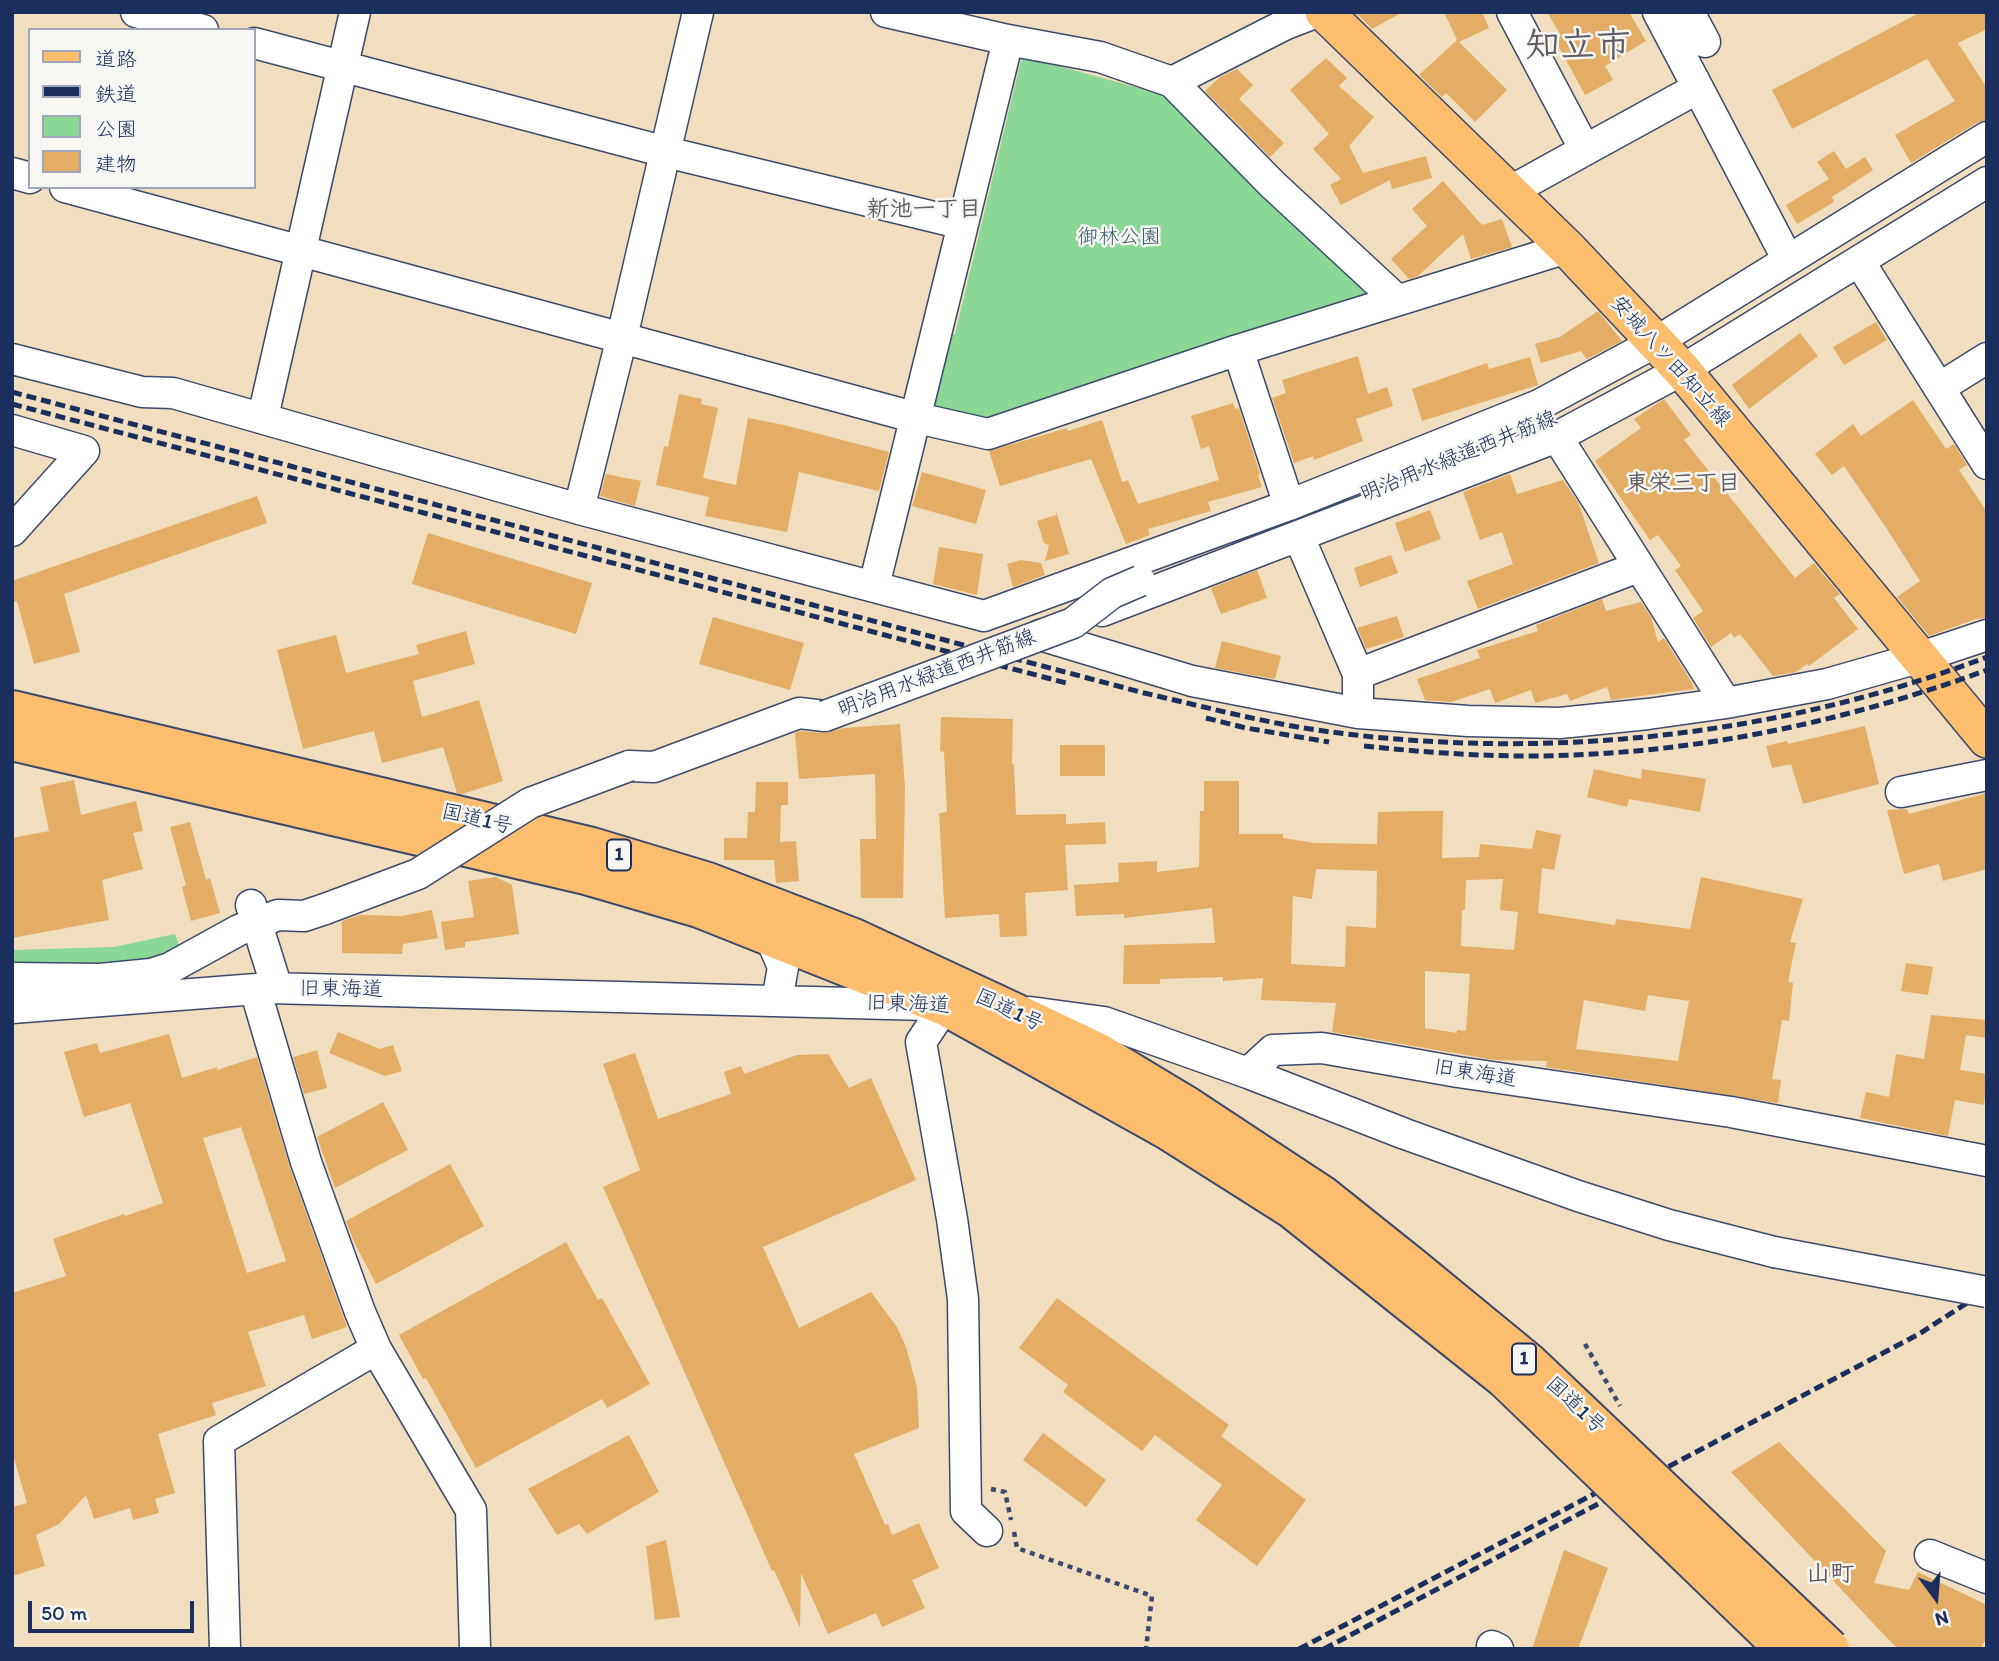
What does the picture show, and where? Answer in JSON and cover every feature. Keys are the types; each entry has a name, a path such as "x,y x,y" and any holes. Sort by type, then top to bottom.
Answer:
{"highway":[{"name":"国道1号","path":"12,710 592,847 708,882 854,939 1099,1053 1505,1379 1785,1649"},
{"name":"国道1号","path":"12,741 586,875 699,908 945,1006 1178,1119 1322,1195 1411,1266 1529,1363 1830,1649"}],"main road":[{"name":"安城八ツ田知立線","path":"1324,12 1566,248 1671,357 1987,739"}],"street":[{"path":"136,12 196,28"},
{"path":"263,417 355,12"},
{"path":"579,509 698,12"},
{"path":"886,12 1008,40 1100,57 1172,82 1272,184 1397,300"},
{"path":"1172,82 1286,24 1317,12"},
{"path":"1512,12 1585,150"},
{"path":"1658,12 1788,260"},
{"path":"1689,12 1705,42"},
{"path":"874,586 1008,40"},
{"path":"256,44 666,152 963,224"},
{"path":"1509,192 1698,88"},
{"path":"1987,137 1788,260 1671,357 1557,437 1040,635 1192,681 1358,713 1468,721 1560,723 1726,703 1827,684 1987,635"},
{"name":"明治用水緑道西井筋線","path":"12,978 100,979 151,974 170,968 239,930 254,914 304,916 418,874 530,803 629,766 654,767 799,713 825,716 1073,623 1112,593 1536,429 1671,357 1987,164"},
{"path":"12,359 142,392 173,393 579,509 984,616 1289,505 1539,405 1671,357 1859,261 1987,182"},
{"path":"72,189 917,418 988,434 1238,350 1566,248"},
{"path":"1859,261 1987,464"},
{"path":"1238,350 1289,505"},
{"path":"1940,388 1987,358"},
{"path":"12,430 85,451 12,531"},
{"path":"1557,437 1726,703"},
{"path":"1299,537 1358,674 1358,713"},
{"path":"1358,674 1638,566"},
{"path":"1901,792 1987,775"},
{"path":"254,914 266,989 306,1162 360,1312 376,1349 471,1510 475,1649"},
{"path":"770,937 783,967 777,1001"},
{"name":"旧東海道","path":"12,1008 266,989 1007,1009 1104,1022 1248,1073 1273,1050 1322,1048 1458,1072 1731,1112 1987,1161"},
{"path":"945,1006 920,1042 953,1219 963,1299 966,1511 987,1531"},
{"path":"1248,1073 1405,1134 1578,1196 1669,1225 1774,1252 1987,1292"},
{"path":"225,1649 219,1441 376,1349"},
{"path":"1930,1555 1987,1578"},
{"path":"1492,1649 1492,1646 1498,1649"}],"path":[{"path":"1586,1343 1621,1410"},
{"path":"986,1488 1006,1492 1017,1548 1152,1596 1146,1649"}],"green space":[{"name":"御林公園","path":"1022,56 1168,96 1366,292 1364,299 988,428 939,410 932,402 947,334 955,334"},
{"path":"175,934 183,956 12,997 12,950 114,947"}],"building":[{"path":"1355,12 1403,12 1372,29"},
{"path":"1444,12 1482,12 1489,28 1459,42 1507,90 1475,122 1446,93 1442,97 1419,75 1457,40"},
{"path":"1547,12 1629,12 1646,41 1605,66 1613,80 1585,95 1555,40 1561,36"},
{"path":"1921,12 1987,12 1987,29 1958,43 1987,88 1987,120 1978,122 1911,163 1895,135 1955,101 1927,59 1792,129 1772,90"},
{"path":"1326,58 1347,78 1339,86 1374,117 1349,146 1363,173 1426,156 1432,178 1392,189 1390,180 1341,205 1330,185 1341,179 1313,149 1329,134 1290,90"},
{"path":"1237,69 1253,85 1239,99 1284,143 1270,157 1205,91 1220,77"},
{"path":"1834,151 1846,169 1865,157 1873,170 1832,197 1834,202 1797,224 1786,205 1829,179 1817,162"},
{"path":"1443,181 1482,225 1502,219 1512,247 1471,259 1463,234 1418,276 1409,279 1391,259 1427,226 1412,209"},
{"path":"1598,311 1622,341 1587,359 1581,351 1541,363 1535,344 1560,337"},
{"path":"1876,322 1887,340 1844,365 1833,347"},
{"path":"1800,333 1818,356 1749,409 1732,385"},
{"path":"1358,356 1368,394 1387,387 1393,406 1356,419 1363,441 1314,460 1313,456 1294,463 1272,398 1286,393 1282,380"},
{"path":"1530,357 1538,385 1422,421 1412,389 1487,363 1489,369"},
{"path":"679,394 702,399 701,404 718,408 703,478 736,485 748,418 889,452 879,491 799,472 787,532 705,516 709,497 656,485 664,446 668,447"},
{"path":"1664,399 1691,435 1684,440 1795,578 1814,563 1840,594 1834,598 1858,629 1809,666 1807,664 1796,672 1773,676 1740,634 1734,638 1731,633 1711,647 1693,618 1703,611 1675,570 1681,566 1658,535 1650,540 1595,461 1641,428 1634,419"},
{"path":"1913,400 1946,449 1954,444 1967,465 1959,470 1987,512 1987,618 1976,619 1929,636 1897,597 1920,581 1844,466 1832,475 1815,454 1853,424 1861,436"},
{"path":"1233,403 1235,409 1239,408 1262,487 1208,502 1211,511 1148,529 1150,535 1126,544 1091,459 1000,486 989,451 1102,420 1122,482 1128,480 1138,504 1219,480 1209,446 1201,449 1191,416"},
{"path":"922,472 986,490 976,524 912,506"},
{"path":"606,474 641,481 635,506 600,496"},
{"path":"1510,474 1517,494 1563,480 1578,502 1599,563 1478,609 1467,581 1513,564 1502,532 1480,540 1463,492"},
{"path":"257,496 267,523 64,594 80,652 34,664 17,601 12,603 12,581"},
{"path":"1430,510 1441,539 1405,552 1395,523"},
{"path":"1056,511 1069,554 1045,561 1049,545 1044,543 1037,521 1056,515"},
{"path":"428,533 592,583 576,634 412,584"},
{"path":"939,547 983,554 977,595 933,584"},
{"path":"1391,555 1398,573 1360,587 1354,568"},
{"path":"1021,560 1041,563 1045,575 1013,587 1007,564"},
{"path":"1257,570 1267,598 1221,614 1211,588"},
{"path":"1602,599 1606,611 1641,602 1651,617 1658,642 1664,638 1694,689 1611,700 1607,687 1570,701 1567,694 1535,703 1531,690 1495,703 1490,689 1451,702 1425,700 1417,679 1480,658 1477,650 1538,631 1536,625"},
{"path":"1397,616 1404,637 1366,649 1357,628"},
{"path":"713,617 804,643 790,690 699,664"},
{"path":"466,631 475,664 413,681 422,717 479,700 503,781 462,794 457,793 443,747 382,763 374,731 303,749 277,650 336,635 346,673 419,654 416,645"},
{"path":"1222,641 1281,656 1275,679 1215,668"},
{"path":"941,717 1013,719 1012,765 1014,764 1016,815 1066,814 1066,824 1105,822 1106,844 1065,845 1068,890 1025,893 1027,936 1000,937 999,914 945,918 939,813 947,812 944,752 940,751"},
{"path":"900,724 905,787 903,898 861,898 860,839 876,839 875,774 799,779 795,733 824,733 844,728"},
{"path":"1865,726 1879,784 1803,804 1791,764 1772,768 1766,746 1787,741 1788,744"},
{"path":"1060,745 1105,745 1105,776 1060,776"},
{"path":"1594,769 1641,779 1642,769 1706,779 1700,812 1629,799 1627,807 1587,797"},
{"path":"74,780 81,815 136,801 143,831 133,833 143,869 102,880 109,920 12,938 12,838 49,831 40,787"},
{"path":"1204,781 1239,781 1239,834 1283,834 1283,838 1315,843 1377,844 1378,812 1443,811 1442,858 1479,857 1480,844 1532,849 1536,830 1561,835 1554,870 1542,868 1538,913 1615,925 1616,919 1690,929 1701,877 1803,899 1790,942 1796,943 1788,982 1793,983 1789,1021 1782,1020 1772,1079 1781,1080 1778,1103 1546,1067 1547,1061 1495,1060 1332,1032 1336,1003 1261,1000 1263,978 1223,981 1223,977 1160,979 1160,984 1123,984 1124,945 1215,943 1212,908 1124,918 1124,914 1076,916 1074,885 1119,882 1118,863 1157,861 1157,872 1199,867 1200,811 1204,811","holes":["1316,869 1377,871 1376,928 1346,926 1345,967 1291,964 1293,896 1312,899","1503,879 1500,910 1518,912 1514,950 1461,946 1466,880","1425,971 1470,974 1466,1031 1457,1030 1457,1033 1425,1028","1648,995 1689,1001 1678,1061 1576,1049 1584,1000 1645,1011"]},
{"path":"756,782 788,782 788,805 781,805 780,842 796,841 799,881 776,883 774,860 724,860 724,838 747,838 748,812 755,812"},
{"path":"1987,793 1987,869 1943,881 1939,864 1904,874 1887,810 1907,809 1909,814"},
{"path":"190,822 206,880 210,878 220,913 191,921 182,887 186,885 170,827"},
{"path":"496,877 512,885 519,934 465,942 465,947 445,950 441,922 474,917 468,881"},
{"path":"432,910 438,938 403,944 402,954 342,953 342,921 360,915 402,916"},
{"path":"1906,963 1933,967 1928,995 1901,991"},
{"path":"1931,1015 1987,1020 1987,1038 1966,1035 1960,1070 1987,1074 1984,1105 1955,1100 1948,1136 1860,1118 1866,1092 1889,1097 1896,1054 1924,1059"},
{"path":"338,1032 380,1049 393,1045 402,1071 385,1076 329,1053"},
{"path":"169,1034 182,1078 257,1057 290,1168 347,1327 312,1339 304,1315 248,1332 266,1386 212,1403 216,1415 158,1434 175,1493 155,1499 159,1513 133,1520 130,1508 94,1519 86,1495 59,1524 36,1535 45,1566 12,1576 12,1507 27,1503 12,1451 12,1293 66,1276 53,1239 163,1203 130,1103 84,1117 64,1052 97,1043 100,1053","holes":["241,1127 286,1261 247,1273 203,1138"]},
{"path":"317,1050 327,1088 304,1094 293,1057"},
{"path":"635,1053 658,1119 731,1094 724,1072 741,1066 744,1074 797,1055 828,1054 849,1088 871,1078 916,1180 763,1247 799,1328 871,1292 897,1327 906,1347 917,1387 919,1428 854,1454 892,1535 919,1523 939,1568 912,1580 925,1608 882,1627 876,1613 828,1634 801,1573 800,1628 774,1570 772,1571 603,1187 640,1170 603,1064"},
{"path":"383,1102 408,1150 335,1188 317,1137"},
{"path":"450,1164 484,1226 376,1284 346,1221"},
{"path":"566,1242 598,1300 602,1298 650,1384 607,1408 602,1399 476,1468 399,1335"},
{"path":"1057,1298 1229,1425 1221,1436 1306,1500 1257,1566 1196,1520 1222,1485 1155,1435 1142,1451 1063,1392 1068,1385 1019,1348"},
{"path":"1043,1433 1106,1480 1086,1507 1023,1460"},
{"path":"629,1435 659,1492 587,1534 579,1524 557,1535 528,1489"},
{"path":"1779,1442 1886,1551 1874,1583 1909,1590 1918,1572 1987,1605 1987,1636 1981,1649 1898,1649 1887,1638 1731,1472"},
{"path":"666,1540 680,1617 655,1620 646,1546"},
{"path":"1564,1550 1608,1568 1578,1649 1532,1649"}],"railway":[{"path":"12,392 1144,693 1307,729 1414,740 1497,744 1580,742 1664,735 1746,723 1828,706 1908,684 1987,657"},
{"path":"12,404 1070,684"},
{"path":"1364,746 1535,756 1593,754 1693,744 1793,727 1842,715 1940,687 1987,670"},
{"path":"1206,718 1246,728 1329,742"},
{"path":"1324,1649 1919,1334 1987,1290"},
{"path":"1299,1649 1613,1484"}],"district":[{"name":"知立市","path":"1578,47"},
{"name":"新池一丁目","path":"924,210"},
{"name":"東栄三丁目","path":"1683,484"},
{"name":"山町","path":"1830,1575"}]}
